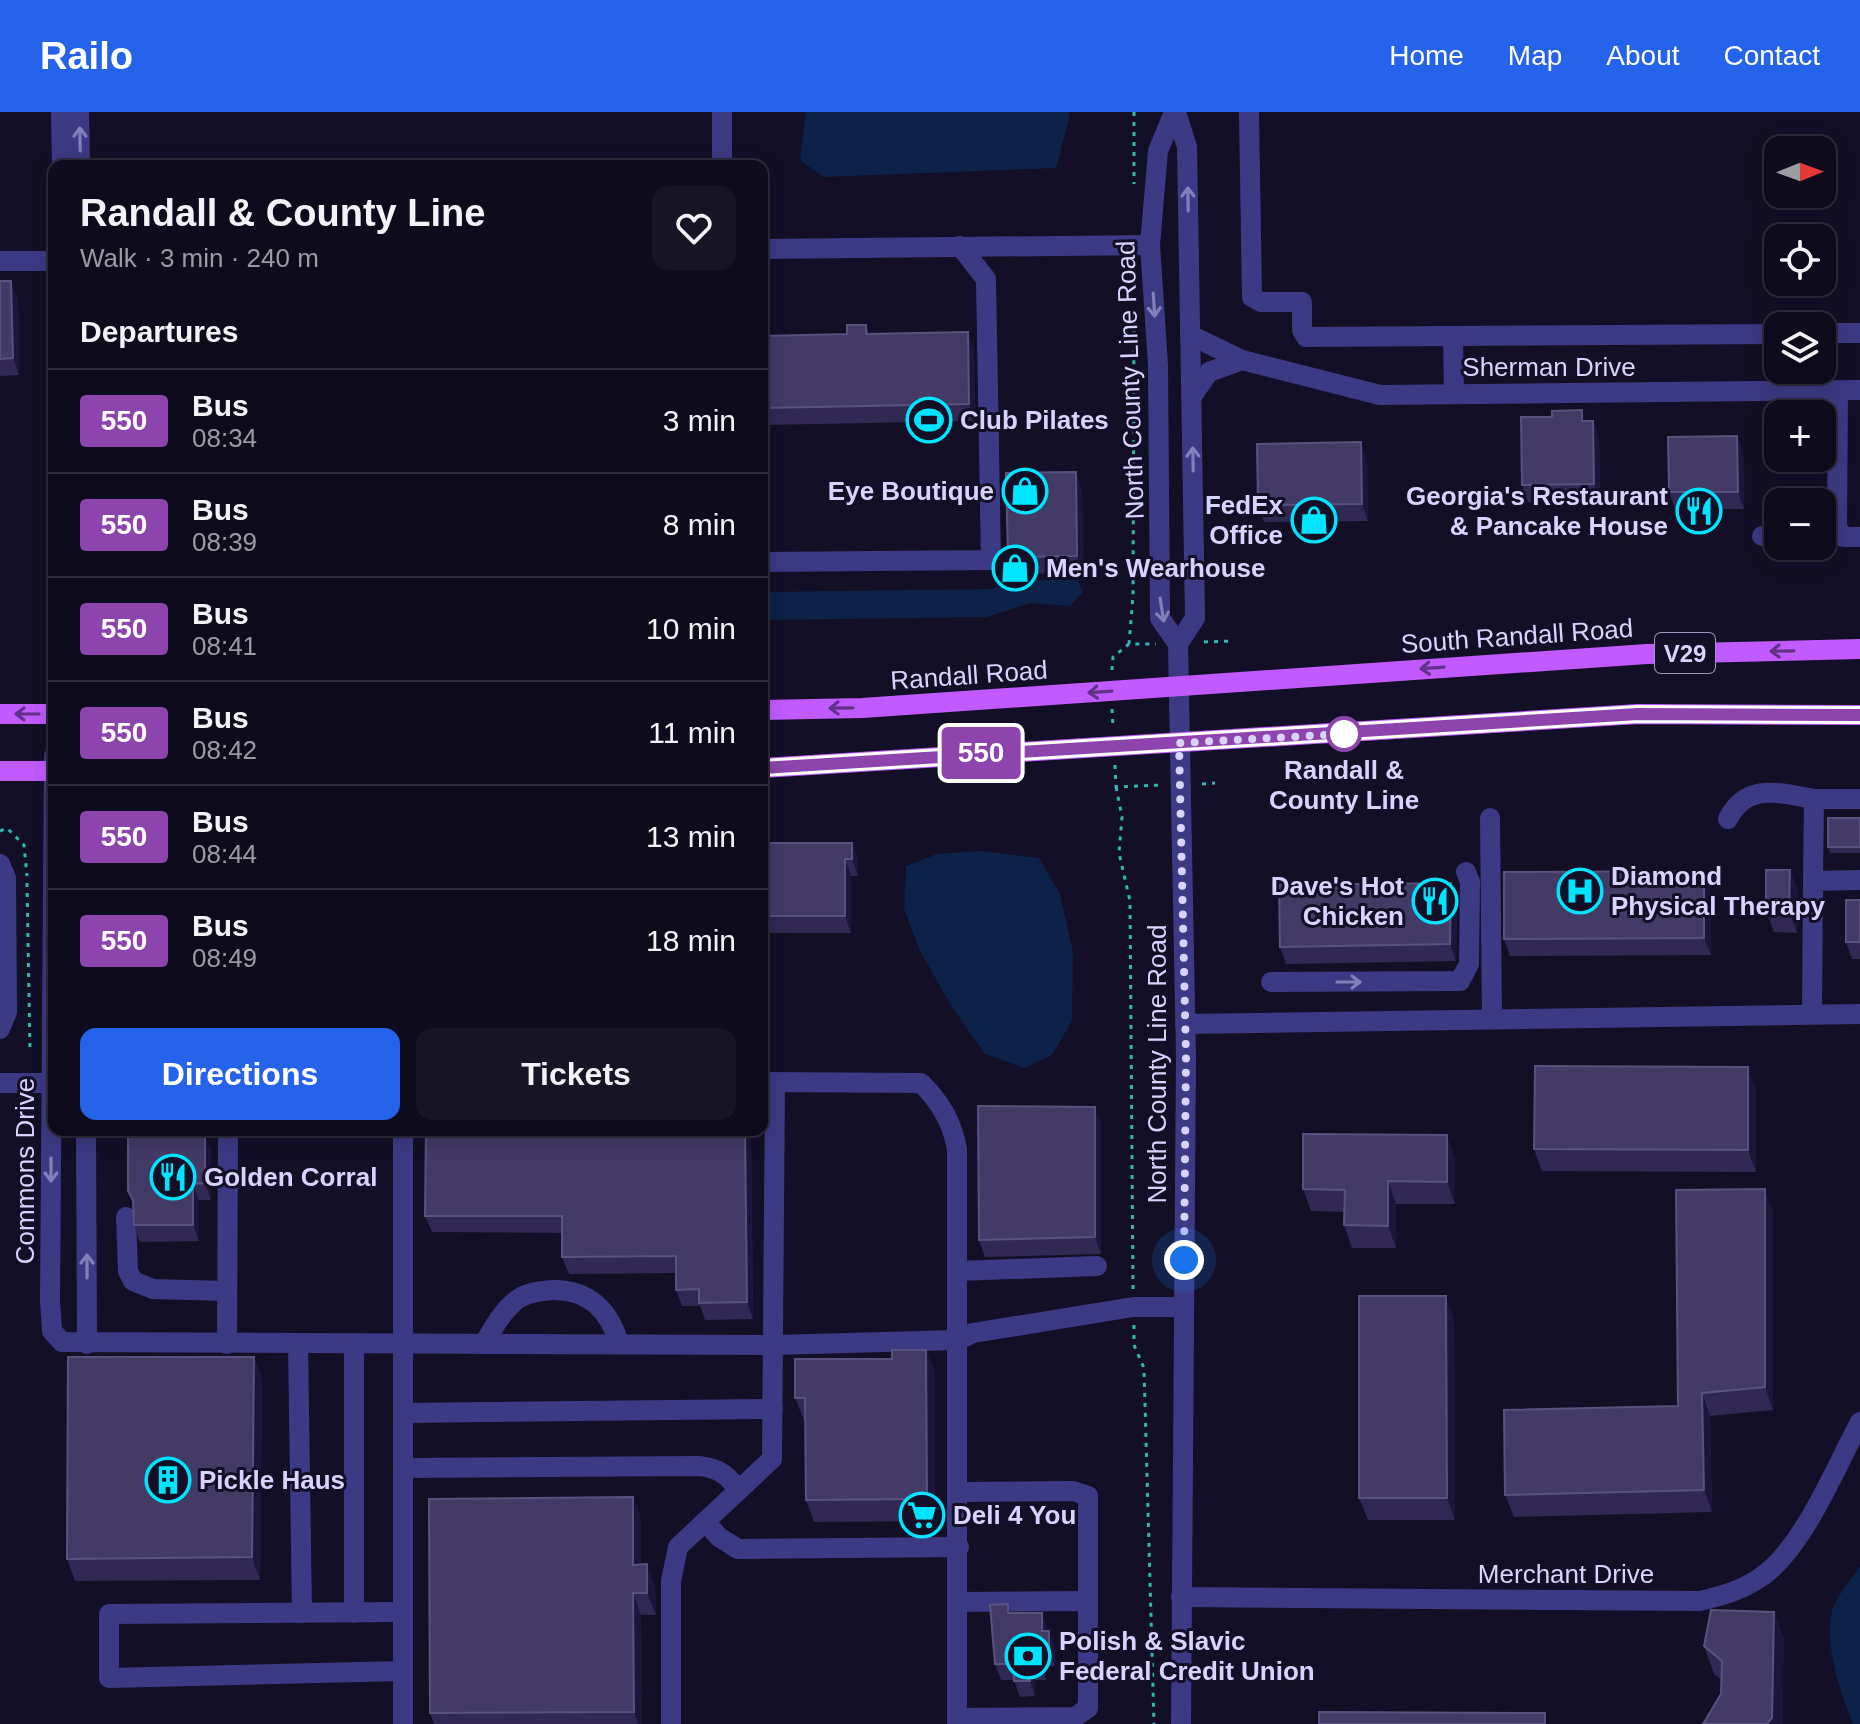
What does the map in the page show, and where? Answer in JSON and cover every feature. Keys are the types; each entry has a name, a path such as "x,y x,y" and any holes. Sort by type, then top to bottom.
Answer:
{"main road":[{"name":"South Randall Road","path":"1178,685 1647,654 1860,649"},
{"name":"Randall Road","path":"768,710 862,708 1178,685"},
{"path":"0,714 48,714"},
{"path":"768,768 1638,714 1860,715"},
{"path":"0,771 48,771"}],"street":[{"path":"61,112 62,160"},
{"path":"79,112 80,160"},
{"path":"722,112 722,160"},
{"name":"North County Line Road","path":"1175,112 1158,151 1150,245 1158,365 1160,618 1178,644"},
{"name":"North County Line Road","path":"1175,112 1187,147 1195,618 1178,644 1185,1024 1181,1724"},
{"path":"1249,112 1252,297 1261,302 1302,302 1302,330 1312,338 1764,334"},
{"path":"768,249 1150,245"},
{"path":"768,562 991,560 986,279 960,246"},
{"path":"986,279 1011,246"},
{"path":"0,261 48,261"},
{"path":"1836,333 1860,333"},
{"name":"Sherman Drive","path":"1190,335 1242,360 1380,395 1860,390"},
{"path":"1453,337 1454,394"},
{"path":"1192,396 1209,372 1242,360"},
{"path":"1799,384 1799,391"},
{"path":"1838,391 1837,528 1852,537"},
{"path":"1728,819 1744,797 1755,794 1860,799"},
{"path":"1812,1014 1814,799"},
{"path":"1490,818 1492,1018"},
{"path":"0,864 6,878 7,1012 0,1029"},
{"path":"1271,982 1460,981 1469,964 1470,882 1466,872"},
{"path":"1813,881 1860,880"},
{"path":"1185,1024 1860,1014"},
{"path":"671,1724 671,1581 678,1547 772,1459 774,1345 769,1082 921,1083 937,1099 953,1127 957,1149 959,1271 957,1721 1075,1717 1083,1713 1088,1708 1088,1496 1073,1491 959,1492"},
{"path":"0,1083 48,1083"},
{"name":"Commons Drive","path":"51,1136 50,1324 62,1342 87,1344"},
{"path":"86,1136 87,1344 774,1345 957,1340 973,1333 1133,1307 1183,1307"},
{"path":"227,1344 228,1136"},
{"path":"403,1136 403,1724"},
{"path":"126,1217 128,1271 133,1281 153,1289 227,1291"},
{"path":"959,1271 1097,1266"},
{"path":"484,1344 496,1322 519,1298 540,1291 561,1290 594,1301 612,1323 619,1344"},
{"path":"354,1343 354,1613"},
{"path":"298,1344 302,1613"},
{"path":"404,1413 773,1409"},
{"name":"Merchant Drive","path":"1181,1597 1700,1601 1730,1594 1761,1578 1781,1560 1798,1537 1860,1422"},
{"path":"404,1468 699,1466 714,1467 728,1476 739,1490"},
{"path":"705,1522 727,1544 738,1549 959,1547"},
{"path":"958,1602 1088,1601"},
{"path":"403,1612 109,1614 109,1678 403,1671"}],"path":[{"path":"1134,112 1134,186"},
{"path":"1129,644 1133,596 1134,323"},
{"path":"1154,1724 1144,1368 1134,1345 1130,901 1119,853 1122,817 1116,787 1111,691 1113,657 1129,644 1232,641"},
{"path":"1116,787 1215,783"},
{"path":"0,831 7,828"}],"water":[{"path":"806,112 1068,112 1070,115 1056,168 823,177 800,160"},
{"path":"1010,580 1078,580 1083,592 1070,606 1030,603 987,617 768,620 768,592 992,589"},
{"path":"981,851 1039,858 1060,894 1073,952 1072,1021 1052,1055 1024,1068 985,1054 952,1007 920,951 904,909 906,866 937,854"},
{"path":"1860,1566 1860,1724 1853,1724 1834,1667 1830,1621 1835,1603"}],"building":[{"path":"0,281 11,281 13,358 0,359"},
{"path":"847,325 866,325 866,334 968,332 969,404 768,408 768,336 847,334"},
{"path":"1582,410 1582,421 1593,421 1594,484 1522,485 1521,417 1552,417 1552,411"},
{"path":"1737,436 1738,492 1669,492 1668,437"},
{"path":"1361,442 1362,504 1258,505 1257,444"},
{"path":"1076,472 1077,556 1008,557 1006,473"},
{"path":"1828,818 1860,818 1860,847 1828,847"},
{"path":"768,843 852,843 852,859 845,859 845,916 768,916"},
{"path":"1766,870 1790,870 1789,910 1766,910"},
{"path":"1704,871 1704,938 1504,939 1504,872"},
{"path":"1451,883 1450,944 1280,947 1279,885"},
{"path":"1846,900 1860,900 1860,942 1846,942"},
{"path":"1535,1066 1748,1067 1748,1150 1534,1149"},
{"path":"978,1106 1095,1107 1095,1237 979,1240"},
{"path":"1303,1134 1447,1135 1447,1182 1388,1181 1388,1226 1344,1225 1345,1190 1303,1189"},
{"name":"Golden Corral","path":"128,1136 205,1136 205,1183 193,1184 193,1225 134,1225 133,1200 128,1191"},
{"path":"426,1136 745,1136 747,1302 699,1303 699,1289 676,1290 676,1256 562,1257 562,1216 425,1216"},
{"path":"1765,1189 1765,1387 1702,1393 1704,1490 1505,1495 1504,1410 1678,1406 1676,1190"},
{"path":"1359,1296 1446,1296 1447,1498 1359,1498"},
{"path":"892,1350 926,1350 927,1499 806,1500 805,1398 795,1398 795,1359 892,1359"},
{"name":"Pickle Haus","path":"68,1357 254,1357 252,1557 67,1559"},
{"path":"633,1497 633,1565 647,1564 647,1593 633,1593 634,1712 430,1713 429,1499"},
{"name":"Polish & Slavic Federal Credit Union","path":"1008,1604 1008,1613 1042,1613 1042,1631 1049,1631 1049,1650 1040,1650 1040,1664 1029,1664 1030,1681 1014,1681 1014,1664 995,1664 990,1605"},
{"path":"1711,1610 1774,1612 1772,1718 1767,1724 1703,1724 1721,1694 1722,1661 1704,1646"},
{"path":"1319,1712 1545,1713 1545,1724 1319,1724"}],"bus line":[{"name":"550","path":"768,767 1638,714 1860,715"}],"place":[{"name":"Club Pilates","path":"929,420"},
{"name":"Eye Boutique","path":"1025,491"},
{"name":"Georgia's Restaurant & Pancake House","path":"1699,511"},
{"name":"FedEx Office","path":"1314,520"},
{"name":"Men's Wearhouse","path":"1015,568"},
{"name":"Randall & County Line","path":"1344,734"},
{"name":"Diamond Physical Therapy","path":"1580,891"},
{"name":"Dave's Hot Chicken","path":"1435,901"},
{"name":"Golden Corral","path":"173,1177"},
{"name":"Pickle Haus","path":"168,1480"},
{"name":"Deli 4 You","path":"922,1515"},
{"name":"Polish & Slavic Federal Credit Union","path":"1028,1656"}],"route":[{"path":"1184,1260 1186,1057 1179,743 1344,734"}]}
